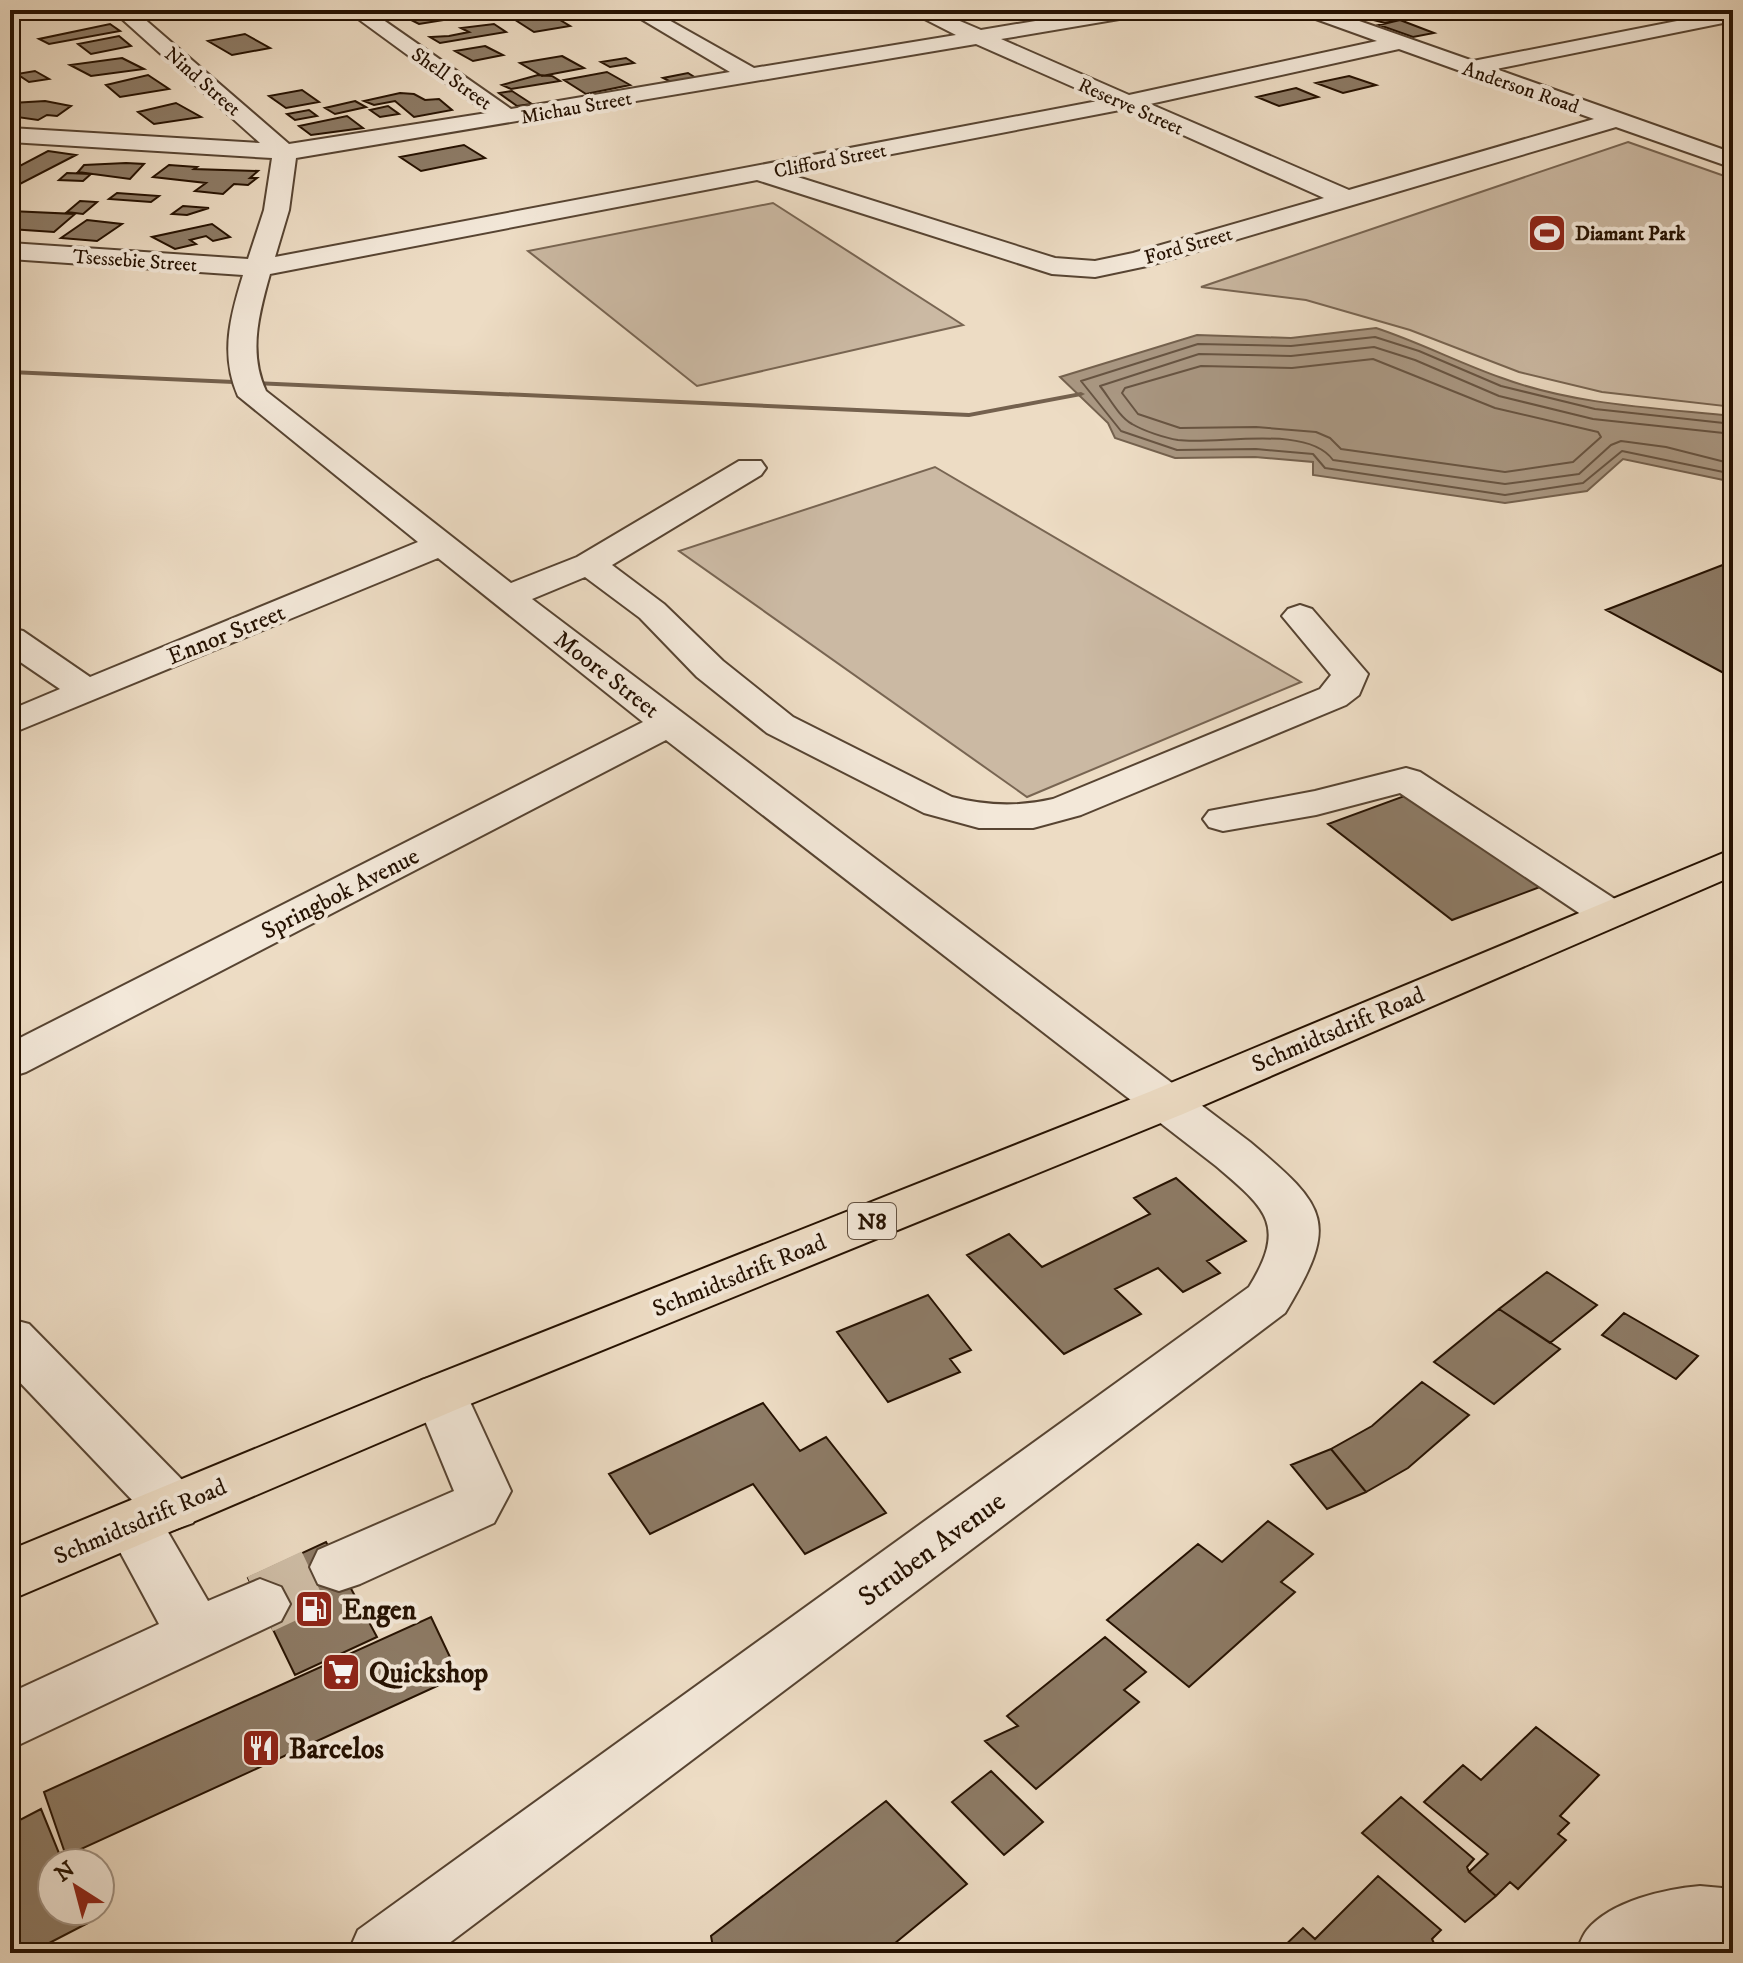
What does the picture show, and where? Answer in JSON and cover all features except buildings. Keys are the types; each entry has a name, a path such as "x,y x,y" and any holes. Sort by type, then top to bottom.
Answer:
{"highway":[{"name":"Schmidtsdrift Road","path":"10,1576 441,1394 1166,1103 1733,861"}],"street":[{"path":"10,12 19,10"},
{"name":"Nind Street","path":"122,10 284,152"},
{"name":"Shell Street","path":"356,10 508,118"},
{"path":"636,10 752,76"},
{"name":"Reserve Street","path":"917,10 1122,103 1346,198"},
{"name":"Michau Street","path":"12,137 284,152 359,144 1137,10"},
{"name":"Anderson Road","path":"1309,10 1733,161"},
{"path":"1467,68 1733,15"},
{"name":"Clifford Street","path":"259,268 1122,103 1399,43"},
{"name":"Ford Street","path":"761,173 1052,266 1095,269 1138,260 1616,120"},
{"name":"Moore Street","path":"284,152 281,190 239,349 243,383 253,396 669,724 1166,1103"},
{"name":"Tsessebie Street","path":"10,251 259,268"},
{"path":"508,596 589,564 750,468"},
{"name":"Ennor Street","path":"10,723 443,544"},
{"path":"589,564 652,611 710,669 780,725 938,805 994,818 1033,816 1067,807 1333,697 1346,687 1350,674 1300,616"},
{"path":"10,639 87,691"},
{"name":"Springbok Avenue","path":"10,1062 669,724"},
{"path":"1223,819 1316,803 1406,780 1609,914"},
{"name":"Struben Avenue","path":"382,1953 1267,1300 1287,1271 1296,1238 1296,1220 1283,1196 1166,1103"},
{"path":"10,1338 154,1515 196,1636"},
{"path":"339,1567 474,1507 480,1501 483,1491 441,1394"},
{"path":"10,1722 260,1604"},
{"path":"1610,1953 1666,1920 1705,1916 1733,1920"}],"shaded area":[{"name":"Diamant Park","path":"1628,142 1733,179 1733,407 1602,392 1519,372 1410,330 1306,300 1201,287"},
{"path":"773,203 963,325 697,386 528,251"},
{"path":"935,467 1301,682 1027,797 679,551"}],"water":[{"path":"1376,328 1502,378 1558,394 1616,404 1733,416 1733,482 1623,459 1587,491 1505,503 1313,475 1313,462 1255,457 1175,458 1115,438 1108,423 1060,377 1197,335 1291,338"}],"waterway":[{"path":"10,372 969,415 1081,394"}],"tunnel":[{"path":"260,1604 339,1567"}],"place":[{"name":"Diamant Park","path":"1547,233"},
{"name":"Engen","path":"314,1609"},
{"name":"Quickshop","path":"341,1672"},
{"name":"Barcelos","path":"261,1748"}]}
